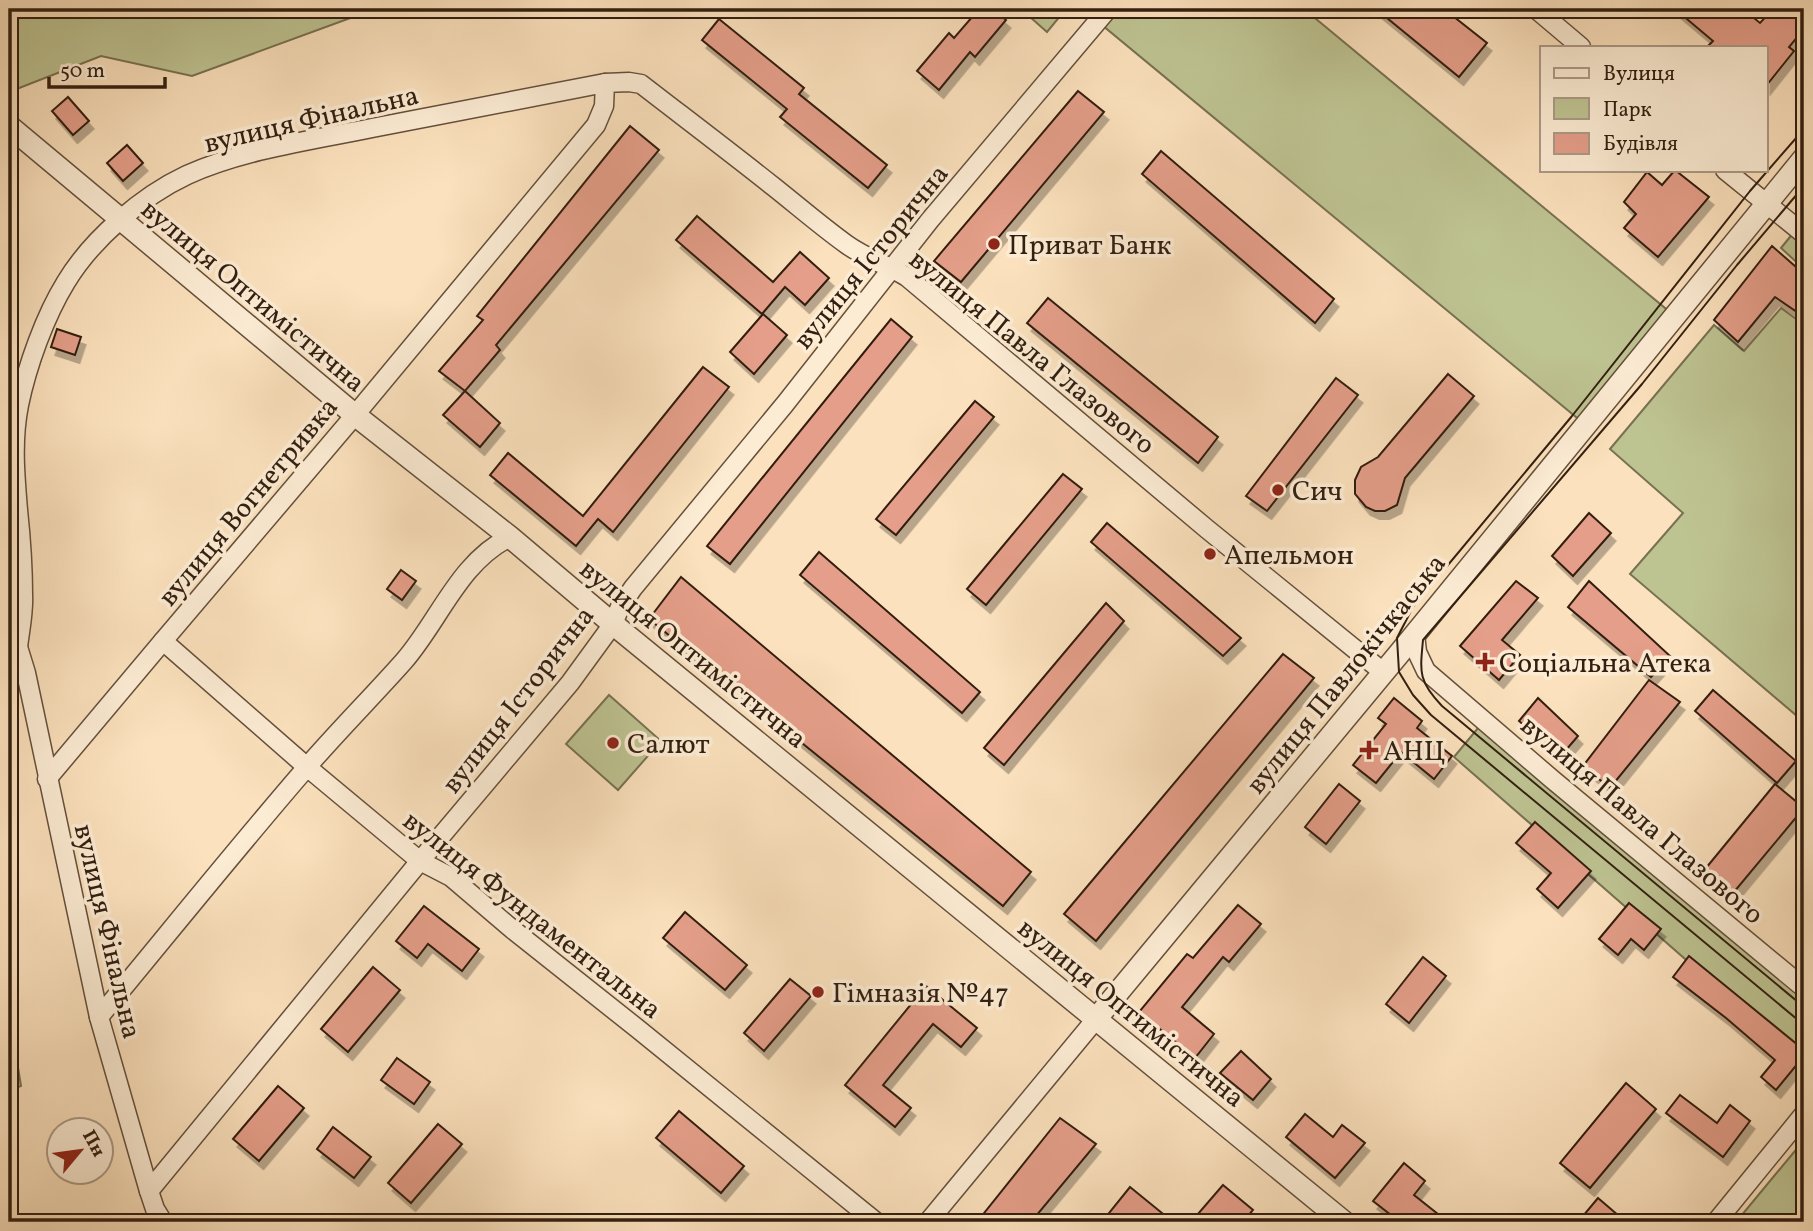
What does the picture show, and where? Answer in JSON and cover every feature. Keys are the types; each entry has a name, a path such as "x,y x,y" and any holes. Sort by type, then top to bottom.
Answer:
{"street":[{"name":"вулиця Історична","path":"149,1191 570,683 613,624 626,597 785,404 930,220 1108,9"},
{"path":"1536,9 1580,46"},
{"name":"вулиця Павла Глазового","path":"605,83 641,84 845,244 907,277 1207,530 1383,672"},
{"name":"вулиця Фінальна","path":"163,1222 149,1191 99,1017 26,673 13,640 23,598 14,451 19,405 28,369 46,322 66,281 89,251 145,199 189,174 223,161 332,136 605,83"},
{"name":"вулиця Вогнетривка","path":"47,779 596,125 604,106 605,83"},
{"name":"вулиця Оптимістична","path":"9,126 355,415 510,537 1344,1222"},
{"name":"вулиця Павлокічкаська","path":"928,1222 1415,634 1804,158"},
{"path":"1728,172 1804,234"},
{"path":"99,1017 307,767 406,659 470,569 488,550 510,537"},
{"name":"вулиця Павла Глазового","path":"1415,634 1417,652 1426,671 1804,988"},
{"name":"вулиця Фундаментальна","path":"163,641 420,861 451,877 876,1222"},
{"path":"1716,1222 1804,1114"}],"green space":[{"path":"9,9 375,9 192,76 101,56 9,92"},
{"path":"1021,9 1066,9 1047,32"},
{"path":"1115,9 1304,9 1671,313 1582,422 1102,25"},
{"path":"1794,232 1804,240 1804,269 1781,248"},
{"path":"1781,308 1796,319 1804,309 1804,722 1630,574 1683,513 1610,449 1714,325 1744,351"},
{"name":"Салют","path":"609,695 661,741 618,790 566,744"},
{"path":"1488,716 1804,982 1804,1063 1454,757"},
{"path":"9,1012 21,1086 9,1091"},
{"path":"1804,1140 1804,1222 1736,1222"}],"building":[{"path":"979,9 993,9 1006,20 975,57 970,52 939,90 917,71 949,33 954,38"},
{"path":"1376,9 1444,9 1487,43 1459,77"},
{"path":"1675,9 1743,9 1760,23 1773,9 1804,9 1804,29 1789,47 1794,51 1768,84 1768,46 1708,46 1713,41"},
{"path":"719,19 804,88 799,94 887,165 868,188 780,117 787,109 702,40"},
{"path":"1078,91 1104,112 961,282 934,261"},
{"path":"68,97 89,121 73,135 52,111"},
{"path":"630,126 659,150 496,345 500,350 465,391 439,371 483,320 477,316"},
{"path":"127,145 143,163 123,181 107,163"},
{"path":"1161,151 1334,299 1315,323 1142,174"},
{"path":"1647,172 1662,185 1673,172 1678,172 1709,197 1658,257 1624,228 1636,214 1624,202"},
{"path":"697,216 773,282 800,252 829,278 805,305 785,287 762,314 676,240"},
{"path":"1772,246 1804,274 1804,302 1797,312 1775,297 1738,342 1714,320"},
{"path":"1048,298 1218,437 1198,463 1027,323"},
{"path":"763,314 787,335 754,374 730,352"},
{"path":"891,319 912,337 730,564 707,546"},
{"path":"57,329 81,337 75,355 51,347"},
{"path":"703,367 729,387 613,532 598,519 576,546 490,475 508,453 583,516"},
{"path":"1448,374 1474,396 1405,478 1397,505 1385,511 1366,507 1355,494 1355,480 1361,467 1378,457"},
{"path":"1336,378 1358,395 1267,511 1246,496"},
{"path":"465,391 500,423 480,447 443,415"},
{"path":"975,401 994,417 896,535 876,519"},
{"path":"1063,474 1082,489 986,605 967,589"},
{"path":"1589,513 1611,533 1573,576 1552,556"},
{"path":"1107,523 1241,638 1223,656 1091,542"},
{"path":"819,552 980,692 962,713 800,575"},
{"path":"401,570 416,581 402,600 387,589"},
{"path":"681,577 1031,872 1003,906 649,619"},
{"path":"1516,581 1538,598 1502,640 1520,655 1499,680 1460,646"},
{"path":"1589,581 1670,656 1651,677 1568,607"},
{"path":"1106,603 1124,621 1004,765 984,748"},
{"path":"1283,654 1314,678 1096,941 1064,914"},
{"path":"1649,680 1680,702 1610,788 1583,766"},
{"path":"1713,690 1796,761 1777,783 1695,711"},
{"path":"1394,698 1422,721 1417,728 1452,756 1434,779 1401,752 1376,783 1353,765 1386,724 1378,718"},
{"path":"1538,698 1578,736 1560,757 1519,721"},
{"path":"1339,784 1360,801 1326,844 1305,827"},
{"path":"1775,784 1804,808 1734,892 1706,868"},
{"path":"1535,822 1591,871 1558,908 1537,889 1551,873 1516,843"},
{"path":"1629,903 1661,929 1644,950 1631,939 1618,955 1599,939"},
{"path":"1238,905 1261,924 1229,962 1223,957 1182,1007 1214,1034 1195,1058 1139,1012 1187,954 1193,958"},
{"path":"424,906 479,949 462,971 428,944 417,958 396,941"},
{"path":"685,912 747,965 725,990 663,938"},
{"path":"1689,956 1804,1050 1804,1056 1776,1090 1761,1077 1775,1060 1673,977"},
{"path":"1423,957 1446,976 1409,1023 1386,1004"},
{"path":"373,967 400,990 348,1052 321,1029"},
{"path":"790,979 811,996 764,1051 744,1033"},
{"path":"926,986 977,1028 961,1047 933,1024 883,1085 911,1108 895,1127 845,1085"},
{"path":"1241,1051 1271,1079 1253,1100 1220,1073"},
{"path":"397,1058 430,1082 414,1104 381,1080"},
{"path":"1626,1083 1656,1109 1590,1188 1560,1163"},
{"path":"278,1086 304,1108 259,1161 233,1139"},
{"path":"1680,1095 1717,1123 1730,1105 1750,1121 1723,1157 1666,1113"},
{"path":"679,1111 744,1166 721,1193 656,1138"},
{"path":"1305,1114 1333,1137 1342,1125 1365,1143 1335,1178 1286,1137"},
{"path":"1060,1118 1096,1144 1031,1222 977,1222"},
{"path":"438,1124 462,1144 411,1203 388,1183"},
{"path":"333,1127 371,1157 354,1178 317,1149"},
{"path":"1404,1163 1425,1181 1414,1195 1448,1222 1400,1222 1373,1201"},
{"path":"1223,1185 1253,1210 1243,1222 1191,1222"},
{"path":"1130,1187 1173,1222 1121,1222 1109,1213"},
{"path":"1598,1198 1626,1222 1578,1222"}],"tram line":[{"path":"1768,170 1804,129"},
{"path":"1767,172 1572,416 1413,607 1397,638 1399,672 1413,695 1431,715 1804,1025"},
{"path":"1804,186 1642,384 1423,640 1421,660 1422,676 1428,690 1442,706 1804,1007"}],"place":[{"name":"Приват Банк","path":"994,244"},
{"name":"Сич","path":"1278,490"},
{"name":"Апельмон","path":"1210,554"},
{"name":"Соціальна Атека","path":"1485,662"},
{"name":"Салют","path":"613,743"},
{"name":"АНЦ","path":"1369,750"},
{"name":"Гімназія №47","path":"818,992"}]}
